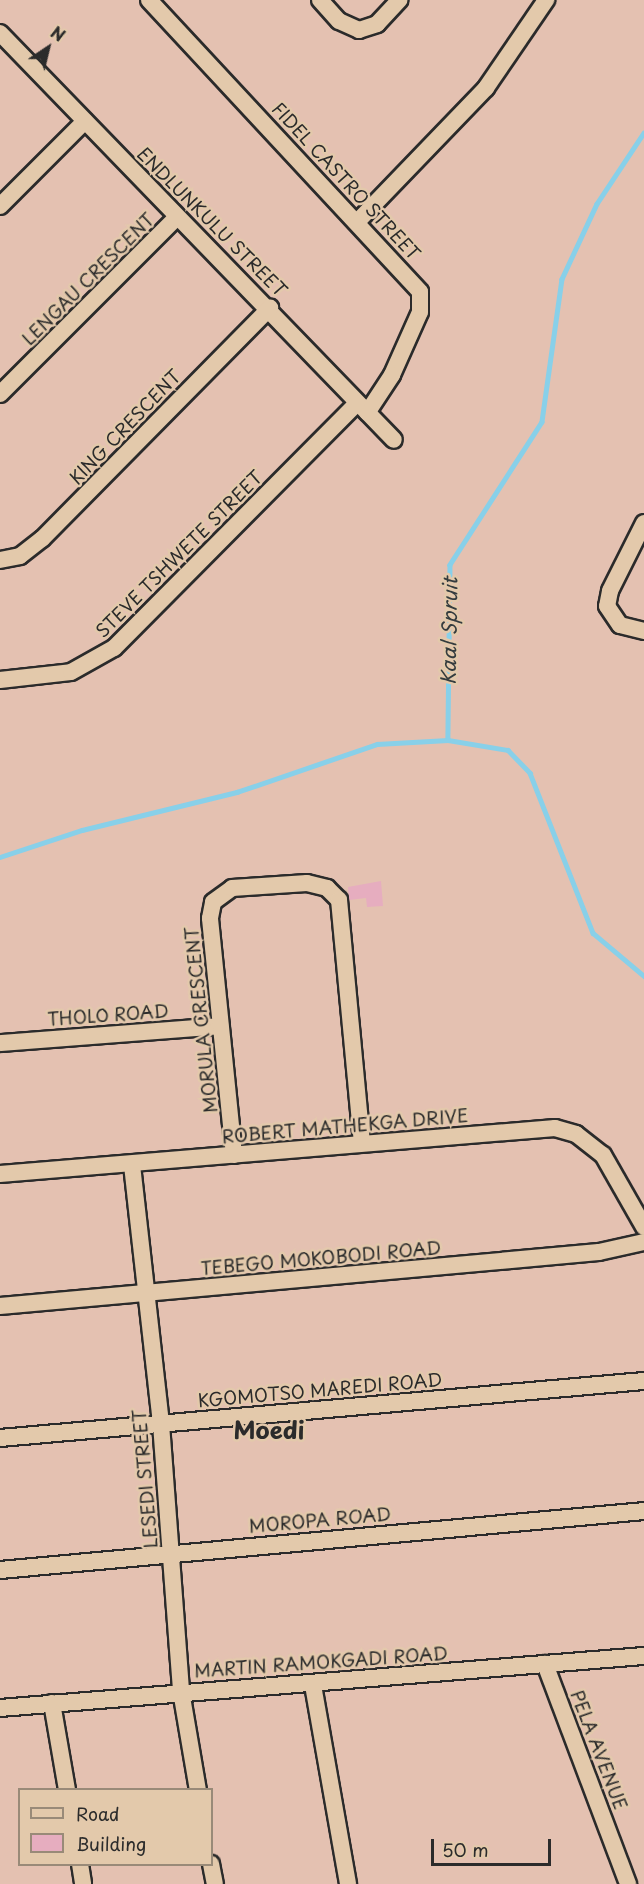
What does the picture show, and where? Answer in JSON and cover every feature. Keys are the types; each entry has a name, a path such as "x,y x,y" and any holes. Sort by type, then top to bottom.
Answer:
{"street":[{"name":"FIDEL CASTRO STREET","path":"149,0 414,283 422,302 392,375 362,408"},
{"path":"320,0 339,21 359,30 377,24 399,0"},
{"path":"358,222 481,94 546,0"},
{"name":"ENDLUNKULU STREET","path":"0,33 177,217 270,308 394,440"},
{"path":"0,206 85,121"},
{"name":"LENGAU CRESCENT","path":"0,394 177,217"},
{"name":"KING CRESCENT","path":"0,560 20,556 42,539 270,308"},
{"name":"STEVE TSHWETE STREET","path":"0,680 71,672 114,648 362,408"},
{"path":"644,522 610,591 607,606 620,625 644,631"},
{"name":"MORULA CRESCENT","path":"234,1155 210,918 218,896 232,888 307,883 334,893 343,918 362,1143"},
{"name":"THOLO ROAD","path":"0,1043 220,1026"},
{"name":"ROBERT MATHEKGA DRIVE","path":"0,1174 132,1165 362,1143 566,1130 603,1155 644,1227"},
{"name":"LESEDI STREET","path":"132,1165 161,1424 181,1691 198,1788"},
{"name":"TEBEGO MOKOBODI ROAD","path":"0,1306 599,1252 644,1242"},
{"name":"KGOMOTSO MAREDI ROAD","path":"0,1438 644,1381"},
{"name":"MOROPA ROAD","path":"0,1570 644,1511"},
{"name":"MARTIN RAMOKGADI ROAD","path":"0,1708 181,1691 313,1685 644,1656"},
{"name":"PELA AVENUE","path":"545,1664 628,1884"},
{"path":"313,1685 348,1884"},
{"path":"52,1703 67,1788"},
{"path":"80,1866 83,1884"},
{"path":"211,1866 215,1884"}],"building":[{"path":"381,881 383,906 367,907 366,898 349,900 348,887"}],"waterway":[{"name":"Kaal Spruit","path":"644,133 597,204 562,279 542,422 450,565 448,740 508,750 530,773 593,933 644,976"},
{"path":"0,857 82,830 237,792 377,744 448,740"}],"district":[{"name":"Moedi","path":"269,1430"}]}
